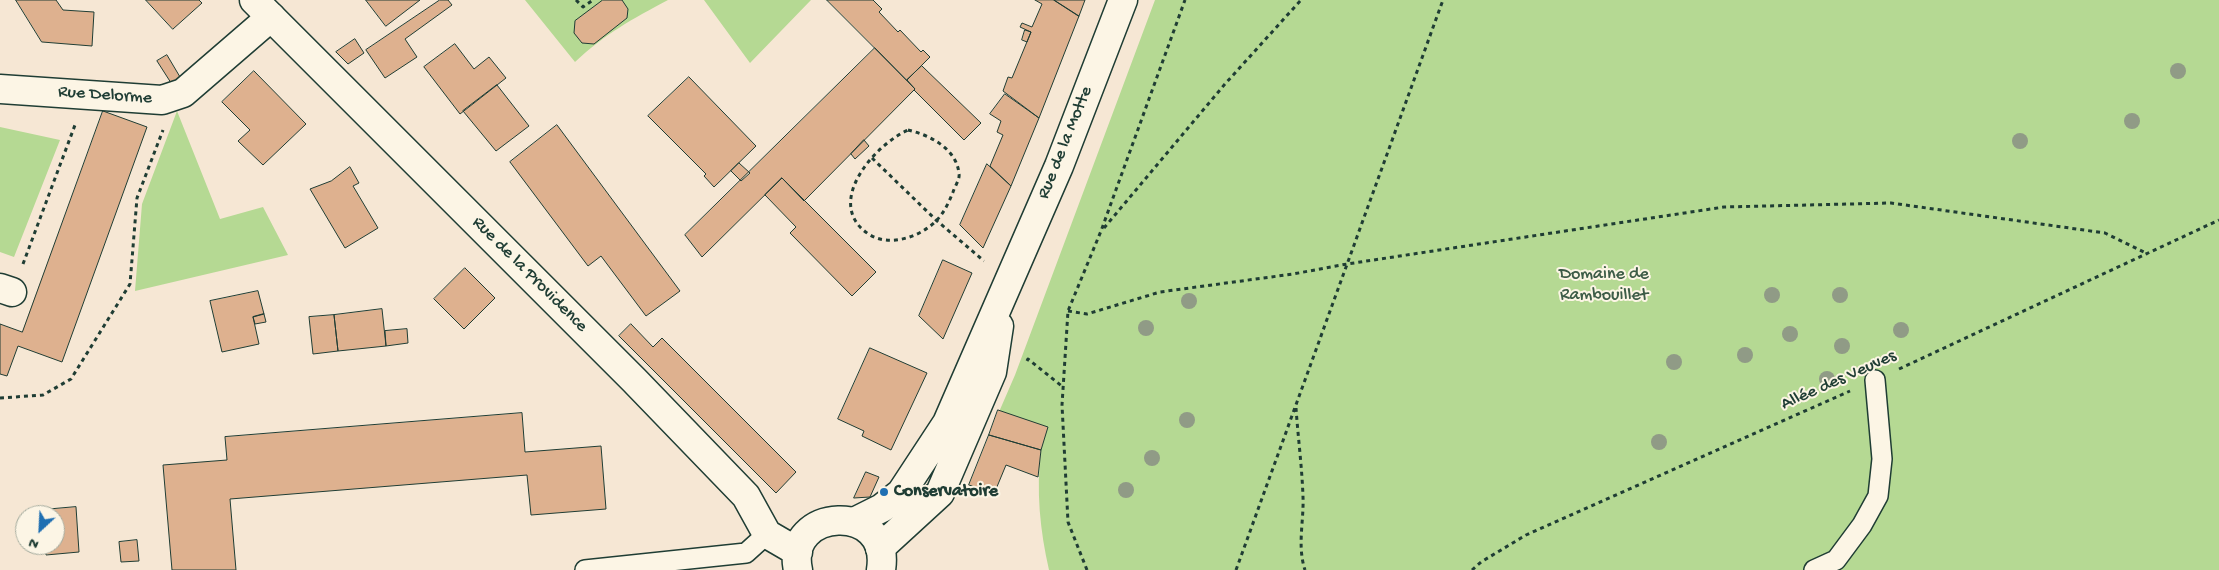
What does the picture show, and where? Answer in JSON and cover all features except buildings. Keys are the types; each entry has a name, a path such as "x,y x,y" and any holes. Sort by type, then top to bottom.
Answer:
{"street":[{"name":"Rue de la Motte","path":"854,522 882,508 901,493 946,423 1058,166 1122,0"},
{"name":"Rue Delorme","path":"0,89 162,100 183,93 262,9"},
{"name":"Rue de la Providence","path":"262,9 634,380 746,496 767,534"},
{"name":"Rue de la Motte","path":"880,559 940,493 992,372 1006,285"},
{"path":"767,534 798,561 803,539 813,528 826,521 840,519 854,522 870,532 880,559"}],"lane":[{"path":"1814,570 1836,560 1862,525 1878,496 1882,459 1875,380"},
{"path":"585,570 746,553 767,534"}],"path":[{"path":"576,0 583,8 592,0"},
{"path":"1087,570 1068,522 1062,405 1068,311 1101,231 1185,0"},
{"path":"1101,231 1225,84 1301,0"},
{"path":"1236,570 1443,0"},
{"path":"0,398 43,395 71,379 130,284 137,198 161,136 173,96"},
{"path":"908,130 922,133 940,143 956,160 960,176 948,203 936,220 921,232 899,240 877,239 861,229 851,211 853,185 872,158 896,136 908,130"},
{"path":"27,253 66,147"},
{"path":"872,158 936,220 988,264"},
{"path":"1068,311 1087,314 1160,292 1293,274 1347,264 1724,208 1891,203 2105,233 2148,254"},
{"name":"Allée des Veuves","path":"1472,570 1480,562 1526,535 1875,380 2219,220"},
{"path":"1028,359 1063,388"},
{"path":"1296,404 1303,498 1301,529 1302,561 1305,570"}],"green space":[{"path":"525,0 668,0 619,28 597,43 575,62"},
{"path":"704,0 811,0 750,63"},
{"name":"Domaine de Rambouillet","path":"1155,0 2219,0 2219,570 1049,570 1040,510 1041,450 989,435 1015,375"},
{"path":"177,111 220,219 263,207 288,255 135,291 142,204"},
{"path":"0,127 60,140 14,257 0,252"}],"place":[{"name":"Conservatoire","path":"884,492"}]}
